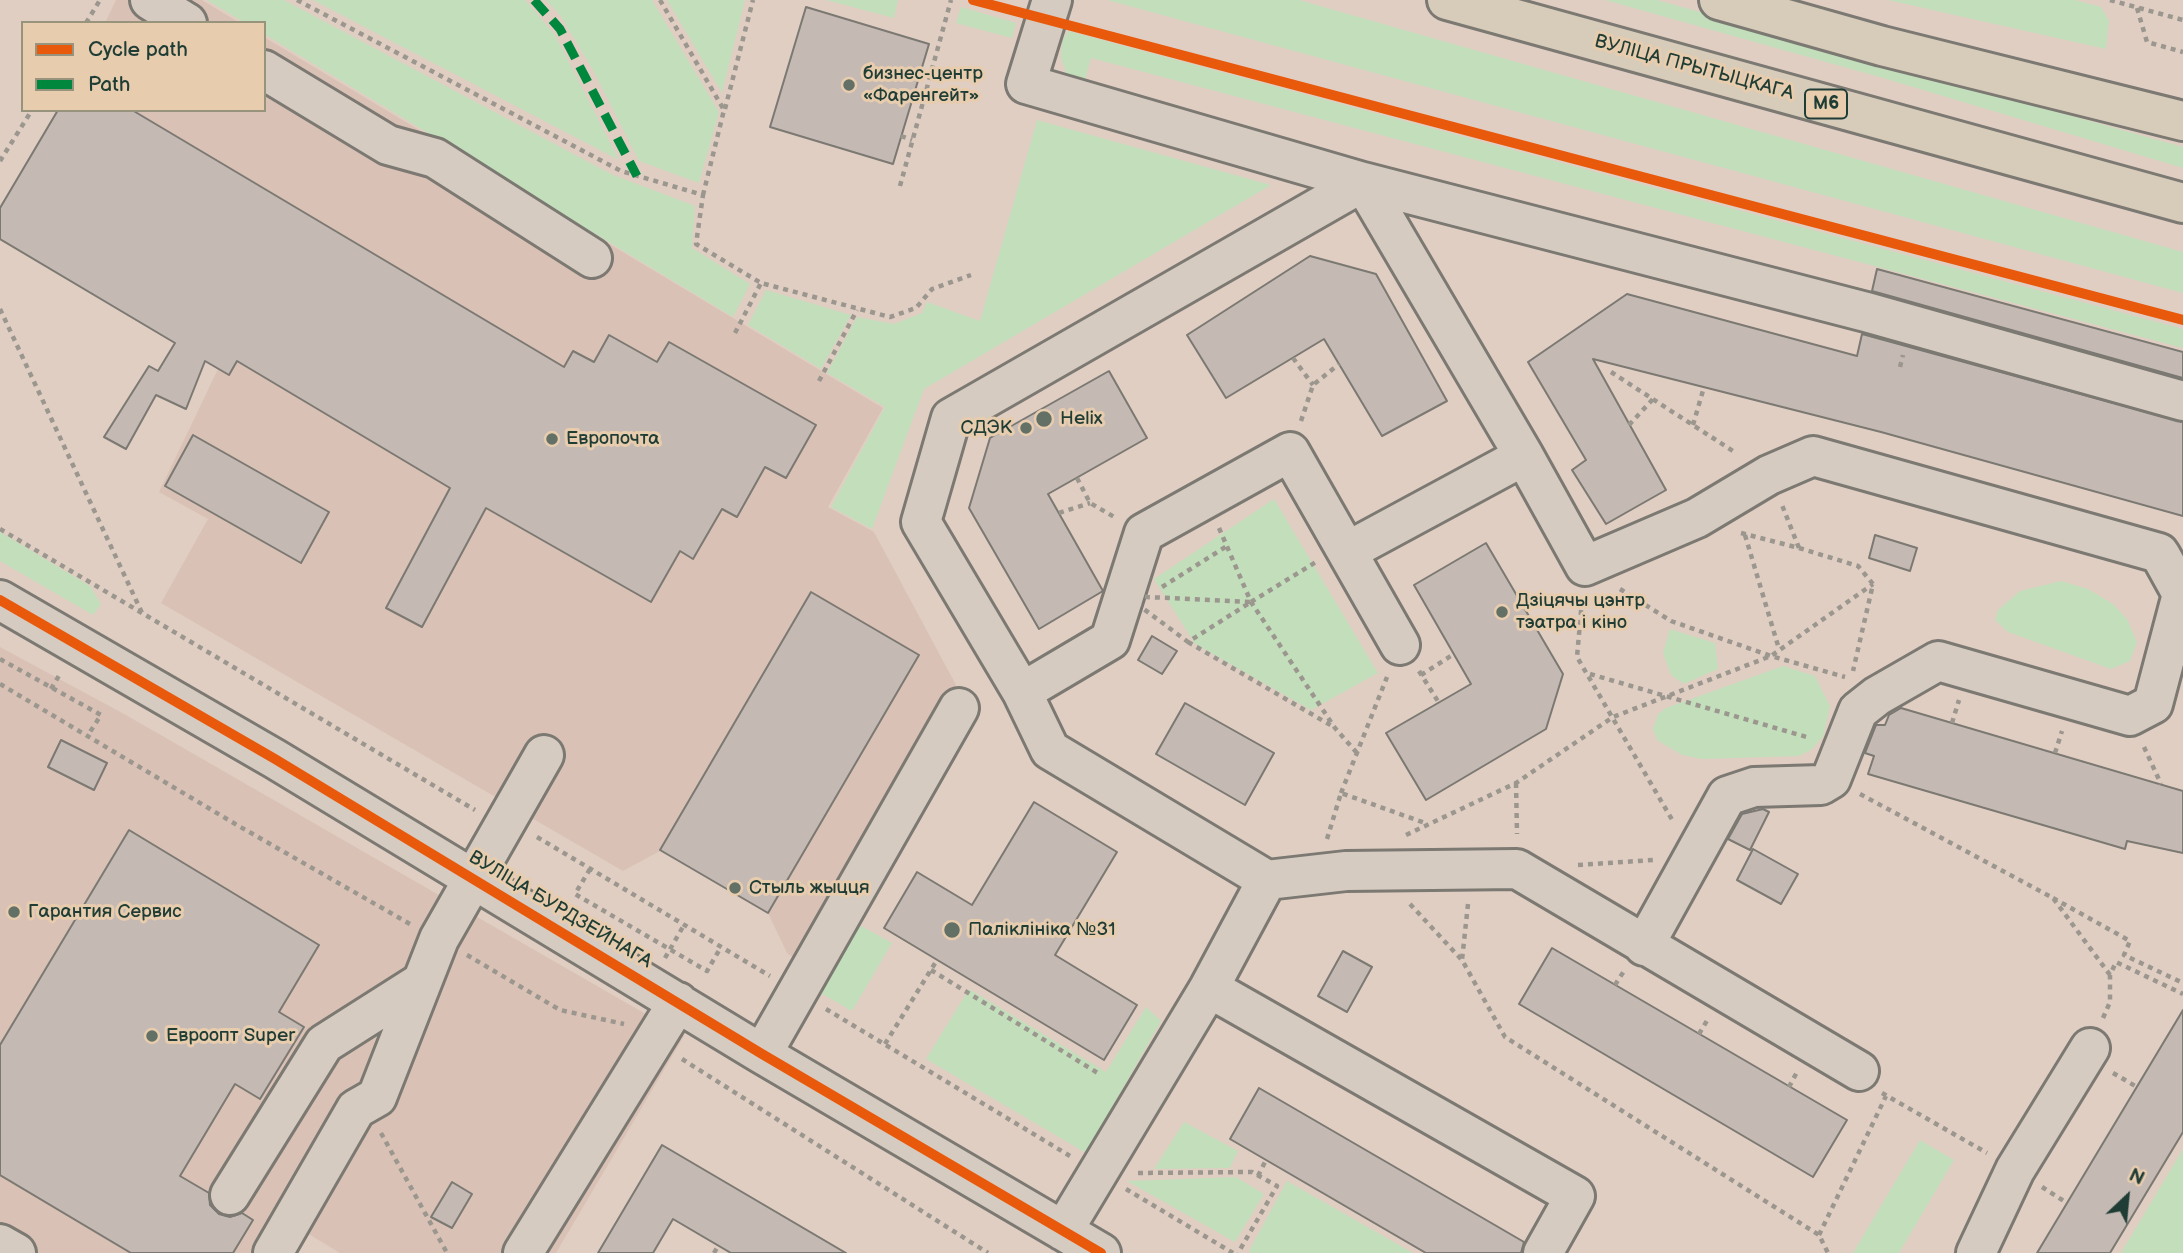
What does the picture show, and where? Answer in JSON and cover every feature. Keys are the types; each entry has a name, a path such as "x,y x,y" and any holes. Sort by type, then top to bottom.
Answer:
{"main road":[{"name":"ВУЛІЦА ПРЫТЫЦКАГА","path":"1447,0 2183,203"},
{"path":"1719,0 1882,46 2183,121"}],"street":[{"path":"150,0 184,21"},
{"path":"1050,10 1027,84 1363,181 1877,315 2183,401"},
{"path":"266,71 388,145 435,158 592,258"},
{"path":"1363,181 1524,456 1585,566 1697,518 1769,475 1813,456 2159,553 2182,594 2153,704 2130,716 1938,661 1877,696 1858,711 1837,763 1821,785 1754,786 1727,796 1644,946"},
{"path":"1363,181 951,418 921,522 1022,692 1050,750 1267,880 1317,873 1517,869 1859,1071"},
{"path":"1022,692 1110,640 1136,596 1144,533 1290,452 1411,660"},
{"path":"1346,548 1524,456"},
{"name":"ВУЛІЦА БУРДЗЕЙНАГА","path":"0,600 1101,1253"},
{"path":"762,1054 959,708"},
{"path":"273,1253 356,1109 377,1097 439,939 544,755"},
{"path":"1063,1231 1209,988 1267,880"},
{"path":"230,1195 324,1044 420,983"},
{"path":"1209,988 1575,1196 1543,1253"},
{"path":"523,1253 639,1033 678,1002"},
{"path":"1976,1253 2015,1170 2090,1048"},
{"path":"0,1244 16,1253"}],"path":[{"path":"87,21 100,0"},
{"path":"297,0 621,170 703,195"},
{"path":"660,0 724,110"},
{"path":"752,0 703,195 696,244 761,283 890,317 916,308 932,289 971,275"},
{"path":"900,186 951,0"},
{"path":"973,0 1050,10 2183,320"},
{"path":"2110,0 2183,20"},
{"path":"2137,7 2147,42 2183,51"},
{"path":"0,161 31,112"},
{"path":"901,136 912,140"},
{"path":"735,333 761,283"},
{"path":"0,309 144,616"},
{"path":"819,381 857,310"},
{"path":"1293,358 1312,385"},
{"path":"1290,452 1312,385 1339,364"},
{"path":"1611,372 1769,475 1799,548"},
{"path":"1693,425 1704,387"},
{"path":"1629,425 1653,399"},
{"path":"1077,478 1090,503 1144,533"},
{"path":"1207,498 1251,602 1335,728 1357,753"},
{"path":"1059,513 1090,503"},
{"path":"1697,518 1745,535 1858,566 1873,584"},
{"path":"0,529 488,818 520,827 1099,1173 1236,1253 1277,1186 1252,1172 1099,1173"},
{"path":"1745,535 1779,649"},
{"path":"1136,596 1227,546"},
{"path":"1188,642 1251,602 1346,548"},
{"path":"1572,865 1693,857 1577,657 1585,566 1671,621 1771,656 1851,678 1873,584"},
{"path":"1403,837 1426,823 1516,783 1613,717 1664,695 1771,656 1873,584"},
{"path":"1136,596 1251,602"},
{"path":"1136,596 1188,642 1335,728"},
{"path":"1317,873 1341,793 1357,753 1411,660 1454,654"},
{"path":"0,659 101,715 88,735"},
{"path":"1589,674 1664,695 1837,763 2053,898 2130,941 2124,954 2183,983"},
{"path":"0,684 237,825 560,1010 639,1033 988,1253"},
{"path":"2130,716 2161,784"},
{"path":"1516,783 1517,869"},
{"path":"1341,793 1426,823"},
{"path":"1462,960 1472,868"},
{"path":"590,869 575,894 707,971 721,947"},
{"path":"1378,871 1462,960 1505,1037 1819,1236 1828,1253"},
{"path":"2053,898 2110,975"},
{"path":"665,958 684,925"},
{"path":"885,1044 937,960"},
{"path":"2090,1048 2110,1003 2110,975 2116,962 2183,994"},
{"path":"931,970 1101,1075"},
{"path":"1819,1236 1886,1096 2015,1170"},
{"path":"1258,1176 1266,1160"},
{"path":"714,1253 718,1246"}],"shaded area":[{"path":"116,0 202,0 237,21 106,21"},
{"path":"266,38 883,408 828,507 874,532 956,685 796,960 787,953 768,913 660,851 623,871 161,603 208,519 159,492 218,369 0,239 0,208 57,112 266,112"},
{"path":"0,647 126,715 684,1036 556,1253 340,1253 292,1224 275,1253 9,1253 0,1247"}],"green space":[{"path":"207,0 284,0 611,174 695,206 692,248 750,284 733,317 266,35 266,21 242,21"},
{"path":"313,0 525,0 555,35 619,160"},
{"path":"546,0 652,0 719,112 699,183 639,161 593,70 560,15"},
{"path":"667,0 745,0 722,93"},
{"path":"826,0 898,0 894,18"},
{"path":"1107,0 1299,0 2183,252 2183,293"},
{"path":"1605,0 1657,0 2183,147 2183,168 1883,78"},
{"path":"1888,0 2075,0 2101,7 2109,21 2106,49"},
{"path":"961,7 1016,23 1012,38 956,23"},
{"path":"1068,31 2183,329 2183,348 1091,58 1083,87 1069,80 1061,58 1062,42"},
{"path":"1037,120 1271,185 924,389 872,529 831,507 885,407 827,373 857,317 894,324 922,313 927,302 980,321"},
{"path":"766,290 851,315 821,369 748,325"},
{"path":"1274,499 1378,673 1311,710 1195,644 1154,579"},
{"path":"0,532 90,586 101,604 93,615 0,561"},
{"path":"2061,581 2088,589 2113,604 2127,619 2137,642 2130,661 2111,669 2008,632 1995,620 1998,610 2020,591"},
{"path":"1670,629 1715,643 1718,669 1684,684 1671,675 1663,653"},
{"path":"1783,666 1815,676 1830,706 1823,737 1811,750 1799,756 1702,759 1682,755 1657,740 1653,729 1658,714 1666,708"},
{"path":"854,922 892,943 852,1011 815,990"},
{"path":"969,989 1106,1072 1146,1007 1161,1021 1086,1153 926,1059"},
{"path":"1184,1122 1238,1151 1230,1168 1154,1169"},
{"path":"1920,1140 1954,1160 1899,1253 1853,1253"},
{"path":"2183,1149 2183,1253 2121,1253"},
{"path":"1236,1177 1264,1194 1235,1242 1127,1181"},
{"path":"1287,1181 1413,1253 1252,1253 1249,1251"}],"building":[{"name":"бизнес-центр «Фаренгейт»","path":"806,7 929,44 893,164 770,127"},
{"path":"57,112 135,112 564,367 573,351 594,362 609,335 657,362 669,342 816,425 786,478 765,467 737,517 722,509 693,559 680,551 651,602 486,508 422,627 386,608 450,488 237,361 229,375 205,361 186,409 156,395 126,449 104,437 149,366 158,371 175,343 0,239 0,208"},
{"path":"1310,256 1376,274 1447,401 1382,436 1324,339 1226,398 1187,335"},
{"path":"1877,269 2183,352 2183,378 1872,291"},
{"path":"1627,294 1857,356 1862,334 2183,422 2183,516 1881,432 1593,359 1666,490 1606,524 1572,470 1586,460 1528,362"},
{"path":"1109,371 1147,438 1048,494 1103,591 1039,629 969,508 990,438"},
{"path":"193,435 329,512 301,563 165,486"},
{"path":"1875,535 1917,548 1910,571 1869,558"},
{"path":"1486,543 1563,674 1546,729 1426,800 1386,733 1471,684 1414,585"},
{"path":"811,592 919,655 768,913 660,850"},
{"path":"1152,636 1177,651 1162,674 1138,660"},
{"path":"1185,703 1274,753 1245,805 1156,754"},
{"path":"1901,708 2183,791 2183,853 2127,841 2125,849 1868,774 1874,756 1865,753 1876,725 1885,725 1889,715"},
{"path":"61,740 107,763 94,790 48,767"},
{"name":"Паліклініка №31","path":"1034,802 1117,852 1055,955 1137,1005 1104,1060 884,928 917,872 972,905"},
{"path":"1763,809 1769,812 1750,850 1728,839 1742,814"},
{"name":"Евроопт Super","path":"129,830 319,945 279,1012 304,1027 260,1099 235,1084 180,1176 209,1193 210,1205 219,1214 230,1217 242,1213 253,1220 233,1253 131,1253 0,1175 0,1045"},
{"path":"1753,849 1798,874 1781,904 1737,880"},
{"path":"1552,948 1847,1120 1813,1177 1519,1004"},
{"path":"1343,951 1372,967 1347,1012 1318,996"},
{"path":"2183,1010 2183,1132 2110,1253 2037,1253"},
{"path":"1259,1088 1524,1242 1521,1253 1426,1253 1230,1139"},
{"path":"662,1145 846,1253 731,1253 673,1219 653,1253 598,1253"},
{"path":"452,1182 472,1194 452,1228 431,1217"}],"marked path":[{"path":"534,0 560,29 637,176"}],"cycle path":[{"path":"973,0 2183,320"},
{"path":"0,600 275,759 762,1054 1101,1253"}],"place":[{"name":"бизнес-центр «Фаренгейт»","path":"849,85"},
{"name":"Helix","path":"1044,419"},
{"name":"СДЭК","path":"1026,428"},
{"name":"Европочта","path":"552,439"},
{"name":"Дзіцячы цэнтр тэатра і кіно","path":"1502,612"},
{"name":"Стыль жыцця","path":"735,888"},
{"name":"Гарантия Сервис","path":"14,912"},
{"name":"Паліклініка №31","path":"952,930"},
{"name":"Евроопт Super","path":"152,1036"}]}
